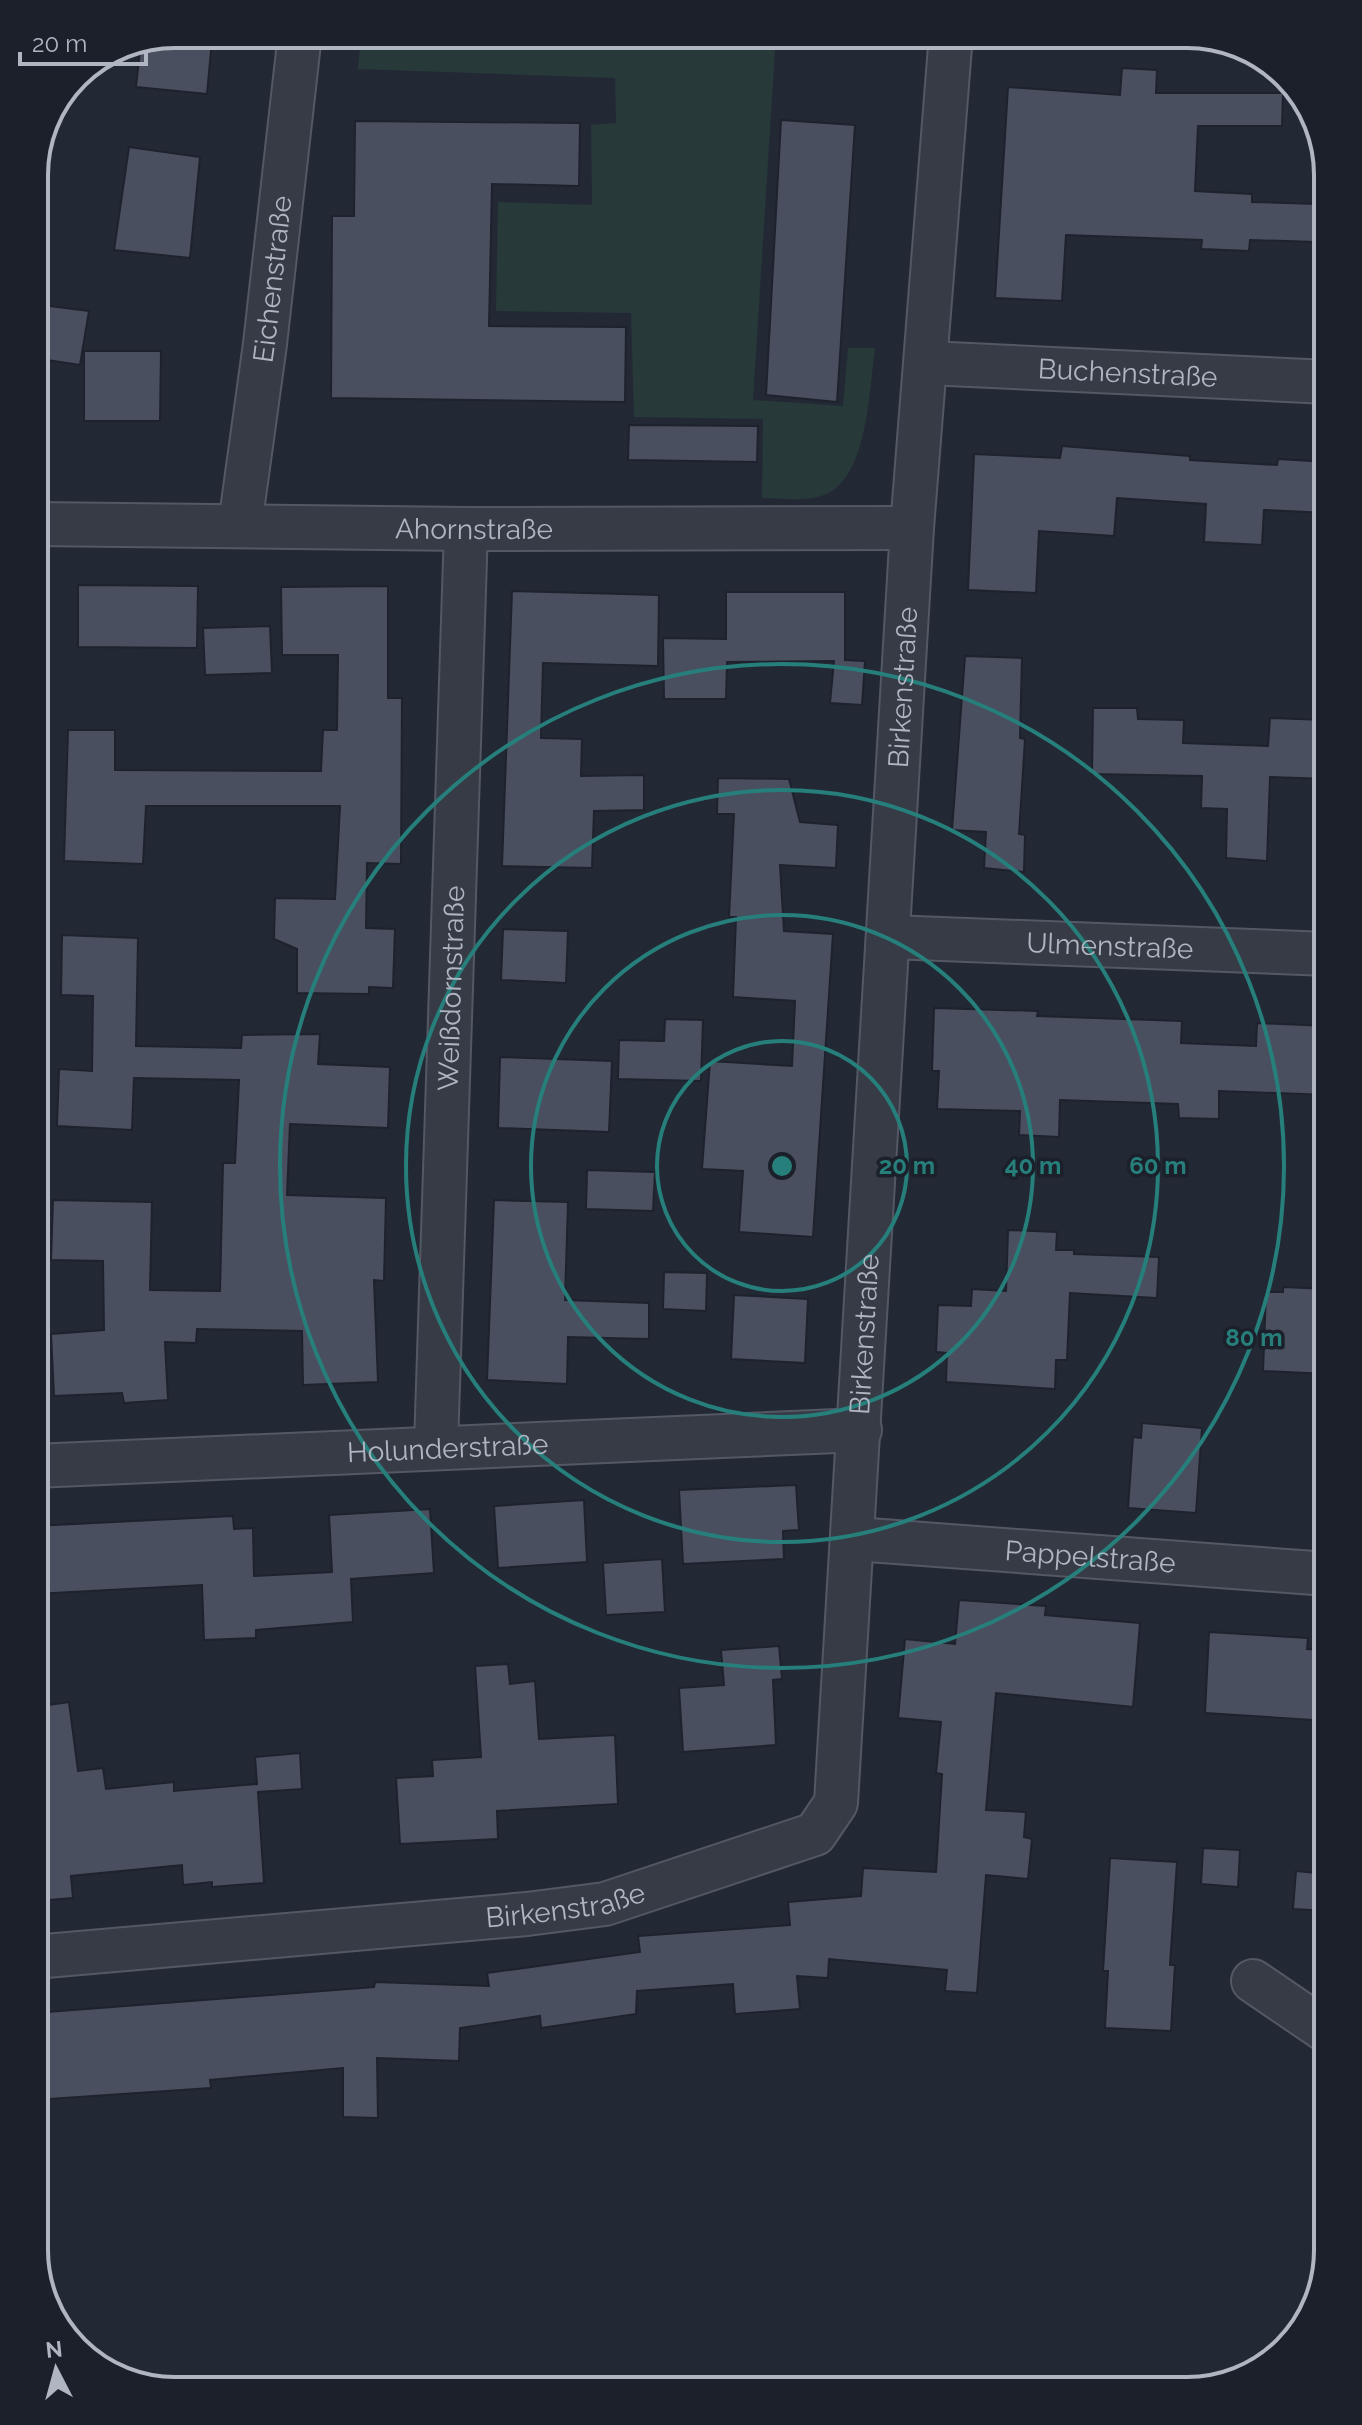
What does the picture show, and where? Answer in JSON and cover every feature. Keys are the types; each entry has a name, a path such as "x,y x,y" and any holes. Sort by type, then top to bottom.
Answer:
{"street":[{"name":"Eichenstraße","path":"240,525 265,344 298,48"},
{"name":"Birkenstraße","path":"48,1956 527,1914 605,1904 815,1834 836,1803 855,1539 912,528 928,363 950,48"},
{"name":"Buchenstraße","path":"928,363 1314,381"},
{"name":"Ahornstraße","path":"48,524 466,529 912,528"},
{"name":"Weißdornstraße","path":"436,1446 466,529"},
{"name":"Ulmenstraße","path":"890,937 1314,953"},
{"name":"Holunderstraße","path":"48,1465 436,1446 860,1430"},
{"name":"Pappelstraße","path":"855,1539 1314,1573"},
{"path":"1253,1981 1314,2022"}],"shaded area":[{"path":"360,48 775,48 753,400 843,406 848,348 875,348 864,431 850,471 839,486 824,495 809,498 762,498 763,419 634,417 631,313 496,311 498,202 592,205 591,125 616,123 615,78 358,69"}],"building":[{"path":"175,48 211,48 207,94 136,87 140,53"},
{"path":"1122,68 1157,70 1156,93 1283,93 1282,126 1198,126 1195,191 1252,194 1252,202 1314,204 1314,242 1250,240 1249,251 1201,249 1202,240 1066,235 1062,301 995,298 1008,87 1120,95"},
{"path":"781,120 855,125 837,402 766,395"},
{"path":"355,121 580,123 579,186 492,184 489,326 626,327 625,402 331,398 332,216 354,216"},
{"path":"129,147 200,157 190,258 114,250"},
{"path":"48,306 89,311 80,365 48,360"},
{"path":"84,351 161,351 160,421 84,421"},
{"path":"629,425 758,426 757,462 628,460"},
{"path":"1062,446 1190,456 1190,460 1277,465 1278,459 1314,461 1314,512 1264,510 1262,545 1204,542 1206,504 1117,498 1114,536 1039,531 1036,593 968,590 974,454 1060,458"},
{"path":"78,585 198,586 197,648 78,647"},
{"path":"388,586 388,698 402,698 401,864 367,863 366,928 395,929 393,988 369,987 369,994 297,993 297,949 274,939 275,898 335,899 340,806 146,806 143,864 64,861 68,730 115,730 115,770 321,771 323,730 337,730 338,655 282,655 281,587"},
{"path":"512,591 659,595 658,666 543,663 541,738 582,739 581,776 644,775 644,810 594,811 592,868 502,866"},
{"path":"726,592 845,592 845,660 865,661 862,705 830,703 834,661 727,662 726,699 664,699 663,638 726,639"},
{"path":"270,626 272,673 205,675 203,628"},
{"path":"965,656 1022,658 1020,738 1025,739 1019,834 1025,835 1024,872 984,868 986,832 952,830"},
{"path":"1093,708 1137,708 1138,719 1184,720 1183,743 1268,746 1270,718 1314,720 1314,779 1270,777 1267,861 1226,858 1227,809 1201,808 1202,776 1092,774"},
{"path":"718,778 789,779 800,822 838,825 836,868 780,865 784,931 833,934 813,1237 739,1232 743,1171 702,1169 710,1061 792,1066 795,1001 733,997 736,917 729,917 734,814 717,814"},
{"path":"503,929 568,931 566,983 501,980"},
{"path":"62,935 138,938 136,1046 241,1048 242,1035 320,1034 318,1064 390,1067 388,1128 290,1124 287,1195 386,1198 384,1281 374,1280 378,1382 303,1385 302,1331 197,1329 196,1343 165,1342 168,1400 124,1403 122,1393 54,1396 51,1334 104,1330 103,1261 51,1260 53,1200 152,1202 150,1290 220,1291 223,1163 235,1163 239,1080 134,1078 132,1130 57,1126 59,1069 92,1071 93,996 61,995"},
{"path":"934,1008 1038,1011 1037,1016 1182,1021 1181,1043 1256,1046 1257,1023 1314,1025 1314,1094 1219,1091 1219,1119 1179,1118 1178,1104 1060,1100 1059,1137 1019,1135 1020,1111 937,1109 939,1071 932,1071"},
{"path":"665,1019 703,1020 701,1081 618,1079 619,1040 664,1041"},
{"path":"500,1057 612,1061 609,1132 498,1128"},
{"path":"587,1170 655,1172 653,1211 586,1209"},
{"path":"494,1200 568,1202 565,1300 649,1303 649,1339 568,1337 567,1384 487,1380"},
{"path":"1008,1230 1057,1232 1056,1250 1074,1250 1074,1254 1159,1257 1157,1298 1070,1293 1067,1360 1056,1360 1055,1389 946,1382 947,1353 936,1352 938,1305 971,1306 972,1289 1006,1291"},
{"path":"664,1272 707,1273 706,1311 663,1309"},
{"path":"1283,1287 1314,1288 1314,1373 1263,1371 1266,1292 1283,1292"},
{"path":"734,1295 808,1299 805,1363 731,1359"},
{"path":"1142,1423 1202,1428 1196,1513 1128,1508 1133,1437 1141,1438"},
{"path":"796,1485 799,1530 783,1531 784,1559 683,1564 679,1490"},
{"path":"584,1500 587,1562 498,1568 494,1506"},
{"path":"430,1509 434,1573 351,1579 353,1622 256,1630 256,1638 204,1640 202,1585 48,1593 48,1525 233,1516 234,1529 253,1528 254,1576 332,1572 329,1515"},
{"path":"662,1559 665,1612 606,1615 603,1563"},
{"path":"959,1600 1046,1606 1045,1615 1140,1623 1133,1707 996,1693 986,1810 1026,1812 1024,1837 1032,1839 1028,1879 986,1875 977,1993 945,1991 947,1970 829,1959 828,1978 797,1976 800,2009 735,2014 733,1984 637,1991 636,2014 541,2028 540,2016 460,2028 459,2061 377,2058 378,2118 343,2117 343,2068 210,2080 211,2088 48,2099 48,2012 374,1987 375,1982 489,1986 487,1973 640,1952 638,1936 790,1925 788,1902 861,1896 863,1868 936,1872 942,1774 936,1773 941,1722 898,1718 905,1639 955,1644"},
{"path":"1209,1632 1308,1638 1307,1649 1314,1649 1314,1720 1205,1713"},
{"path":"779,1646 782,1679 773,1680 776,1745 683,1752 679,1688 724,1685 721,1650"},
{"path":"508,1664 510,1684 535,1681 539,1739 615,1735 618,1804 497,1811 498,1839 400,1844 396,1778 433,1776 432,1760 481,1757 475,1666"},
{"path":"69,1702 78,1771 103,1768 106,1789 174,1782 174,1791 257,1784 255,1757 300,1753 302,1789 258,1792 264,1883 212,1887 212,1882 183,1885 182,1865 71,1876 73,1898 48,1900 48,1705"},
{"path":"1203,1848 1240,1850 1238,1887 1201,1884"},
{"path":"1110,1858 1177,1862 1170,1965 1175,1965 1171,2031 1105,2028 1108,1971 1103,1971"},
{"path":"1296,1871 1314,1873 1314,1910 1293,1909"}]}
